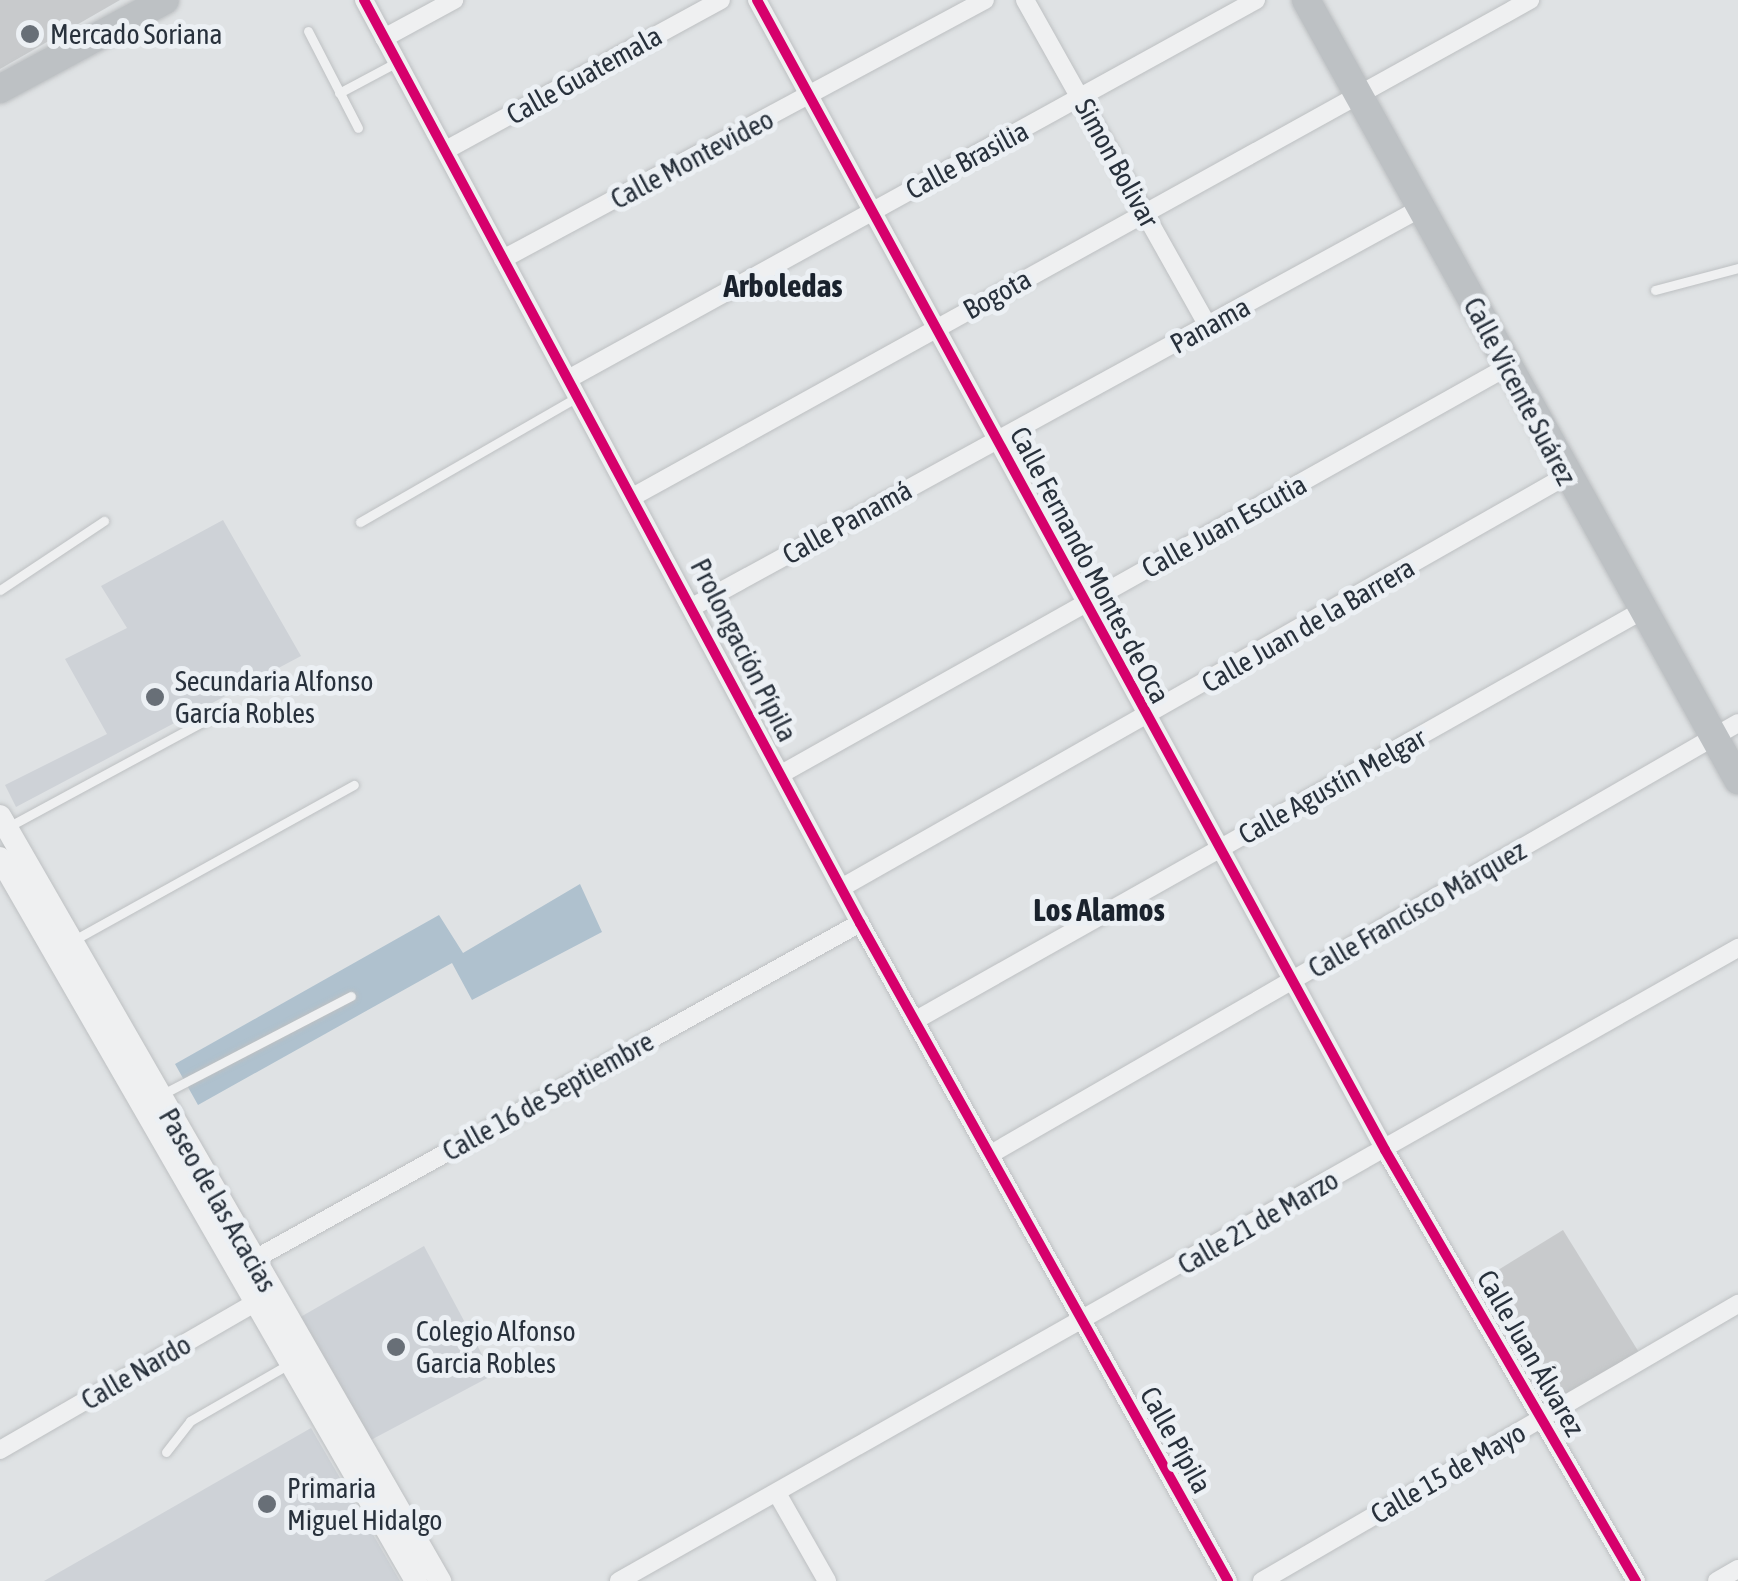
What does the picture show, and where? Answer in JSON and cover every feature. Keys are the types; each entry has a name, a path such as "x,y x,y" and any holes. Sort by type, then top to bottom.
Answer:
{"main road":[{"path":"0,90 165,0"},
{"name":"Calle Vicente Suárez","path":"1306,0 1566,476 1738,780"}],"street":[{"name":"Prolongación Pípila","path":"364,0 696,605 860,923 1084,1322"},
{"path":"384,38 454,0"},
{"name":"Calle Guatemala","path":"446,150 721,0"},
{"name":"Calle Fernando Montes de Oca","path":"757,0 1384,1150"},
{"name":"Calle Montevideo","path":"503,259 985,0"},
{"name":"Simon Bolivar","path":"1025,0 1208,326"},
{"name":"Calle Brasilia","path":"572,377 874,209 1082,100 1256,0"},
{"name":"Bogota","path":"636,495 1526,3"},
{"name":"Panama","path":"998,440 1421,208"},
{"name":"Calle Juan Escutia","path":"782,774 1507,367"},
{"name":"Calle Panamá","path":"696,605 998,440"},
{"name":"Calle Juan de la Barrera","path":"841,888 1147,718 1566,476"},
{"name":"Calle Agustín Melgar","path":"916,1020 1643,610"},
{"name":"Calle Francisco Márquez","path":"991,1154 1738,723"},
{"name":"Paseo de las Acacias","path":"3,822 158,1096 264,1298 440,1581"},
{"name":"Paseo de las Acacias","path":"0,858 245,1264"},
{"name":"Calle 16 de Septiembre","path":"245,1264 860,923"},
{"name":"Calle 21 de Marzo","path":"619,1581 1084,1322 1738,948"},
{"name":"Calle Juan Álvarez","path":"1384,1150 1636,1581"},
{"name":"Paseo de las Acacias","path":"264,1298 292,1362 416,1581"},
{"name":"Calle Nardo","path":"0,1450 264,1298"},
{"name":"Calle 15 de Mayo","path":"1262,1581 1738,1304"},
{"name":"Calle Pípila","path":"1084,1322 1228,1581"},
{"path":"778,1495 827,1581"},
{"path":"1717,1581 1737,1572"}],"lane":[{"path":"308,32 358,128"},
{"path":"339,94 397,62"},
{"path":"1655,290 1738,268"},
{"path":"360,522 581,394"},
{"path":"0,590 104,520"},
{"path":"3,822 208,719"},
{"path":"71,941 354,785"},
{"path":"158,1096 351,996"},
{"path":"166,1452 190,1421 292,1362"}],"shaded area":[{"name":"Secundaria Alfonso García Robles","path":"223,520 301,656 16,807 5,785 107,734 65,659 127,628 101,586"},
{"name":"Colegio Alfonso Garcia Robles","path":"424,1246 493,1375 369,1441 297,1319"},
{"name":"Primaria Miguel Hidalgo","path":"311,1428 400,1581 44,1581"}],"water":[{"path":"580,884 602,932 472,1000 452,963 198,1105 175,1064 439,915 463,953"}],"building":[{"name":"Mercado Soriana","path":"0,0 120,0 0,69"},
{"path":"1563,1230 1640,1354 1545,1409 1477,1283"}],"cycle path":[{"path":"364,0 860,923 1228,1581"},
{"path":"757,0 1385,1150 1636,1581"}],"place":[{"name":"Mercado Soriana","path":"30,34"},
{"name":"Secundaria Alfonso García Robles","path":"155,697"},
{"name":"Colegio Alfonso Garcia Robles","path":"396,1347"},
{"name":"Primaria Miguel Hidalgo","path":"267,1504"}],"district":[{"name":"Arboledas","path":"783,286"},
{"name":"Los Alamos","path":"1099,910"}]}
